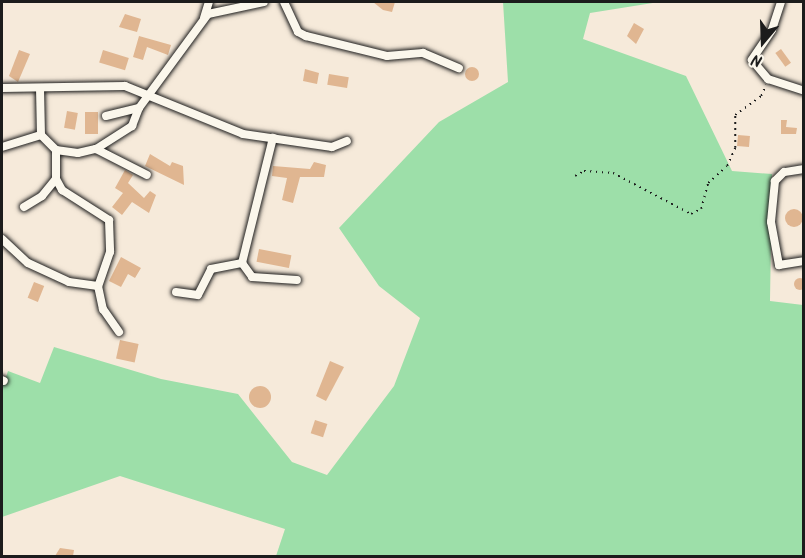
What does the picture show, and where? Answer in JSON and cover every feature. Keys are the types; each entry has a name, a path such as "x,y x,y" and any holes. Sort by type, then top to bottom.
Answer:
{"street":[{"path":"202,2 204,19"},
{"path":"204,19 209,2"},
{"path":"96,149 132,126 139,108 204,19 213,11 264,2"},
{"path":"284,2 298,32 306,36 387,56 423,53 459,68"},
{"path":"781,2 772,30 752,60 768,79 804,91"},
{"path":"2,88 125,87 150,93 195,117 243,134 332,147 347,141"},
{"path":"40,88 41,135 56,150 56,179 62,190 109,220 110,252 98,286 103,309 119,332"},
{"path":"106,116 139,108"},
{"path":"2,147 41,135"},
{"path":"273,138 242,263 252,277 297,280"},
{"path":"56,150 96,149 147,175"},
{"path":"804,168 784,172 775,181 771,222 779,265 804,261"},
{"path":"24,207 42,196 56,179"},
{"path":"2,239 28,262 69,282 98,286"},
{"path":"176,292 198,296 211,269 242,263"}],"path":[{"path":"575,176 584,171 613,173 691,214 701,209 708,183 731,157 735,115 761,96 768,79"}],"green space":[{"path":"503,2 659,2 590,13 583,39 686,76 732,171 772,174 770,301 803,305 803,556 276,556 285,529 120,476 2,517 2,389 8,371 40,383 54,347 161,379 238,394 292,462 327,475 394,386 420,318 379,286 339,228 439,122 508,82"}],"building":[{"path":"373,2 395,2 392,12 383,10"},
{"path":"125,14 141,19 137,32 119,27"},
{"path":"634,23 644,29 636,44 627,36"},
{"path":"139,36 171,45 168,55 147,47 143,60 133,57"},
{"path":"781,49 791,63 785,67 775,53"},
{"path":"19,50 30,54 18,82 9,76"},
{"path":"103,50 129,58 125,70 99,62"},
{"path":"469,67 475,67 479,74 475,81 469,81 465,77 465,71"},
{"path":"305,69 319,73 317,84 303,81"},
{"path":"329,74 349,77 347,88 327,85"},
{"path":"67,111 78,113 75,130 64,128"},
{"path":"85,112 98,112 98,134 85,134"},
{"path":"781,120 787,120 786,127 797,128 796,134 781,134"},
{"path":"738,135 750,136 749,147 737,146"},
{"path":"150,154 170,166 172,162 183,166 184,185 145,166"},
{"path":"314,162 326,165 324,177 300,177 293,203 282,200 287,178 272,176 273,166 310,169"},
{"path":"125,170 133,175 128,183 144,198 150,191 156,195 149,213 132,202 122,215 112,207 123,193 115,188"},
{"path":"790,209 798,209 803,214 801,225 790,227 785,222 785,214"},
{"path":"259,249 291,255 289,268 257,262"},
{"path":"121,257 141,268 135,278 128,274 121,287 109,281"},
{"path":"802,278 805,279 805,289 798,290 795,289 794,282 795,279"},
{"path":"34,282 44,286 38,302 28,298"},
{"path":"120,340 139,344 135,363 116,359"},
{"path":"330,361 344,367 326,401 316,396"},
{"path":"260,386 268,389 271,397 268,405 260,408 252,405 249,397 252,389"},
{"path":"315,420 327,424 323,437 311,433"},
{"path":"60,548 74,550 73,556 55,556"}]}
